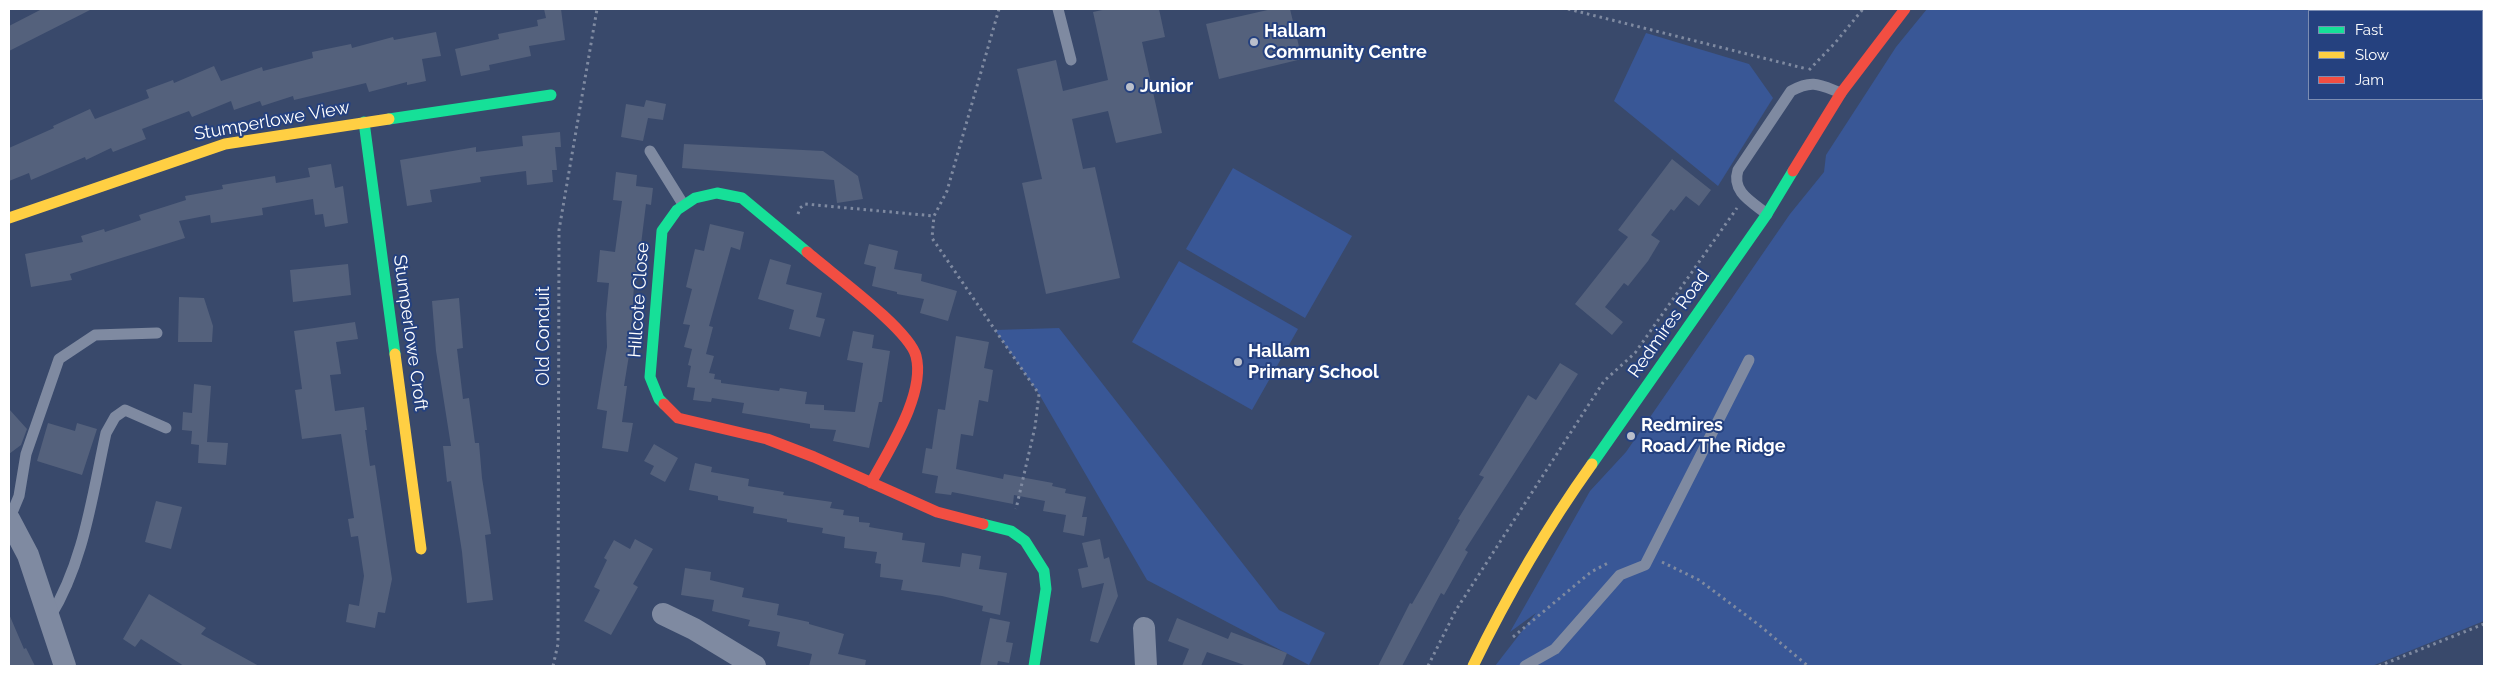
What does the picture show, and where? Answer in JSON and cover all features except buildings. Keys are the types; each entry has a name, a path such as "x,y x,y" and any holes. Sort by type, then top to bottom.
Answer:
{"street":[{"name":"Redmires Road","path":"1473,666 1492,629 1569,496 1767,214 1842,93 1905,9"},
{"name":"Stumperlowe View","path":"9,218 190,154 225,144 551,95"},
{"name":"Stumperlowe Croft","path":"364,122 421,549"},
{"name":"Hillcote Close","path":"871,483 911,401 917,380 918,361 913,346 902,332 742,198 730,194 714,193 696,197 683,204 671,216 662,231 650,377 659,399 678,418 768,440 937,512 1011,531 1025,541 1044,570 1046,589 1034,666"},
{"path":"9,520 28,555 65,666"},
{"path":"663,614 694,629 755,666"},
{"path":"1144,628 1146,666"}],"lane":[{"path":"1058,9 1071,60"},
{"path":"1767,214 1740,192 1736,179 1738,170 1791,91 1803,84 1813,82 1842,93"},
{"path":"650,151 661,172 683,204"},
{"path":"9,520 19,496 26,454 59,359 95,335 157,333"},
{"path":"1525,666 1555,649 1620,575 1645,565 1749,360"},
{"path":"50,618 61,599 79,554 106,434 115,417 125,410 166,428"}],"path":[{"name":"Old Conduit","path":"553,666 558,644 559,230 597,9"},
{"path":"999,9 947,191 934,216 932,238 1039,394 1035,428 1011,531"},
{"path":"1568,9 1818,71"},
{"path":"1803,84 1810,69 1836,44 1863,9"},
{"path":"1428,666 1456,610 1604,381 1635,354 1745,196"},
{"path":"789,236 800,208 805,204 899,211 934,216"},
{"path":"1650,557 1699,580 1759,625 1808,666"},
{"path":"1492,629 1515,637 1591,572 1616,560"},
{"path":"2379,666 2386,665 2484,624"}],"shaded area":[{"path":"1927,9 2484,9 2484,621 2372,666 1495,666 1536,613 1510,632 1590,491 1626,452 1790,214 1824,172 1826,155 1896,47"},
{"path":"1646,33 1749,64 1773,98 1718,186 1614,101"},
{"path":"1233,168 1352,236 1305,318 1186,249"},
{"path":"1179,261 1298,329 1252,410 1132,342"},
{"path":"1059,328 1279,610 1325,633 1309,665 1147,580 1039,394 995,330"}],"traffic: fast":[{"path":"389,119 551,95"},
{"path":"364,122 395,354"},
{"path":"1592,464 1767,214 1793,171"},
{"path":"664,404 659,399 650,377 662,231 677,210 695,198 717,193 742,198 807,252"},
{"path":"983,524 1011,531 1025,541 1044,571 1046,589 1034,666"}],"traffic: slow":[{"path":"9,218 225,144 389,119"},
{"path":"395,354 421,549"},
{"path":"1473,666 1528,562 1592,464"}],"traffic: jam":[{"path":"1793,171 1841,93 1905,9"},
{"path":"807,252 885,317 899,331 916,356 918,371 911,404 904,422 871,483"},
{"path":"664,404 678,418 767,439 814,457 937,512 983,524"}],"place":[{"name":"Hallam Community Centre","path":"1254,42"},
{"name":"Junior","path":"1130,87"},
{"name":"Hallam Primary School","path":"1238,362"},
{"name":"Redmires Road/The Ridge","path":"1631,436"}]}
